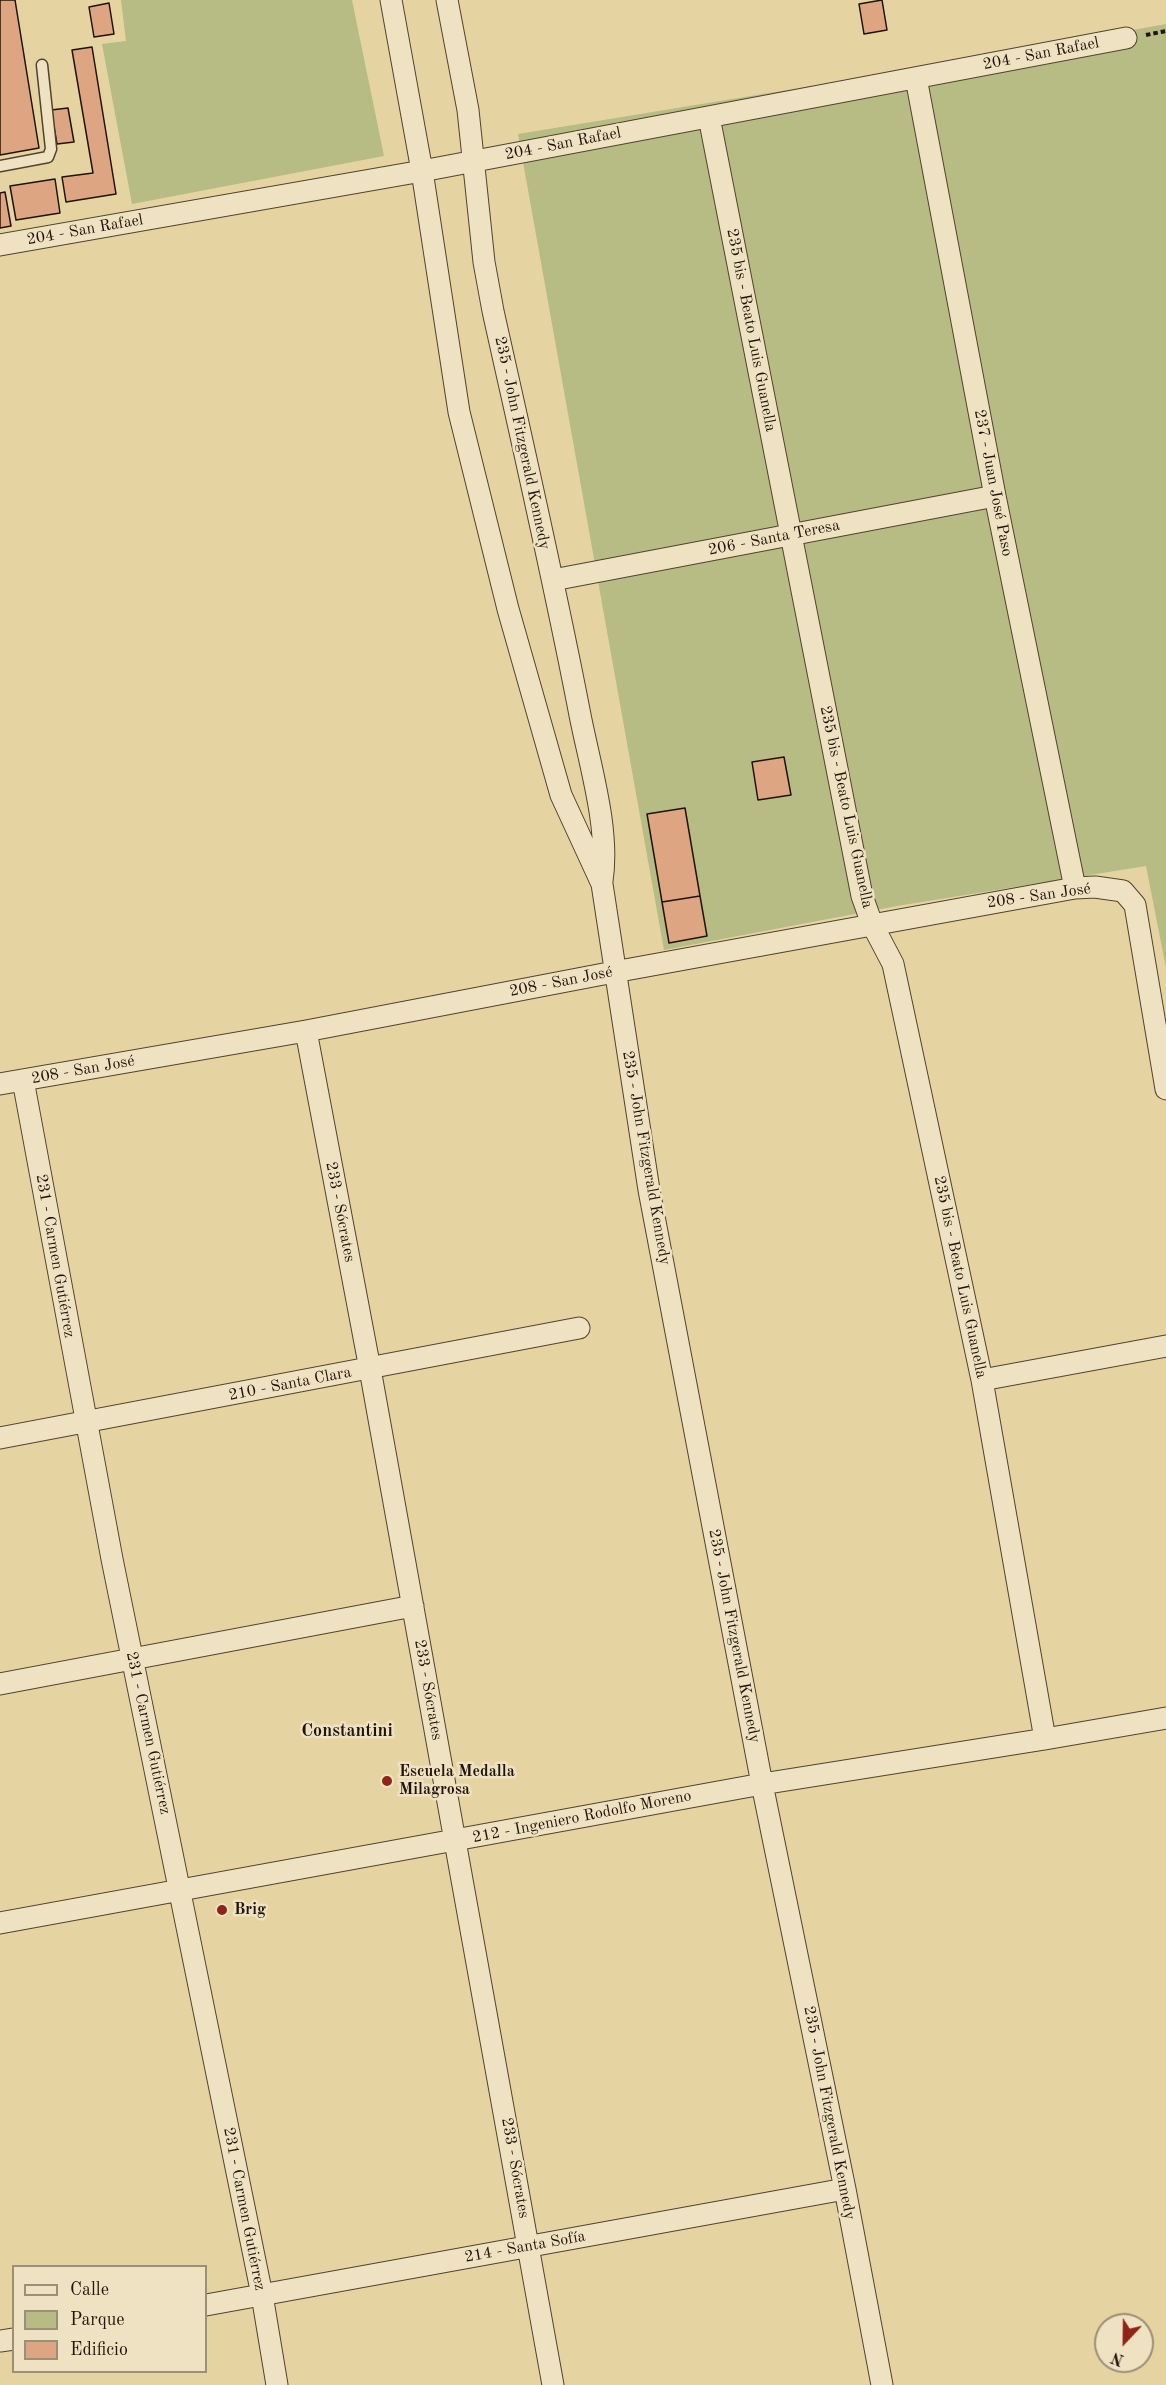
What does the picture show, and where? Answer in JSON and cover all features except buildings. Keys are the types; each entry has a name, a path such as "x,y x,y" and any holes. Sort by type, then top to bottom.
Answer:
{"street":[{"name":"235 - John Fitzgerald Kennedy","path":"391,0 422,171 459,412 508,609 561,795 602,884"},
{"name":"235 - John Fitzgerald Kennedy","path":"447,0 468,110 484,262 493,311 553,580 599,814 605,863 602,884 614,972 652,1202 762,1784 845,2188 882,2385"},
{"name":"204 - San Rafael","path":"0,245 422,171 1126,38"},
{"name":"237 - Juan José Paso","path":"916,78 995,496 1075,888"},
{"name":"235 bis - Beato Luis Guanella","path":"709,117 862,896 872,924 893,964 982,1380 1044,1739"},
{"name":"206 - Santa Teresa","path":"553,580 995,496"},
{"name":"208 - San José","path":"0,1084 306,1031 872,924 1095,886 1123,891 1135,905 1166,1089"},
{"name":"233 - Sócrates","path":"306,1031 370,1369 553,2385"},
{"name":"231 - Carmen Gutiérrez","path":"23,1080 86,1423 262,2295 277,2385"},
{"name":"210 - Santa Clara","path":"0,1438 579,1328"},
{"path":"982,1380 1166,1346"},
{"path":"0,1684 413,1606"},
{"name":"212 - Ingeniero Rodolfo Moreno","path":"0,1923 762,1784 1166,1718"},
{"name":"214 - Santa Sofía","path":"207,2305 845,2188"}],"lane":[{"path":"0,166 48,157 51,150 42,65"}],"green space":[{"path":"121,0 352,0 384,156 132,204 102,44 126,41"},
{"path":"1166,24 1166,968 1146,866 897,906 664,950 518,134 928,67"}],"place":[{"name":"Escuela Medalla Milagrosa","path":"387,1781"},
{"name":"Brig","path":"222,1910"}],"district":[{"name":"Constantini","path":"347,1731"}]}
